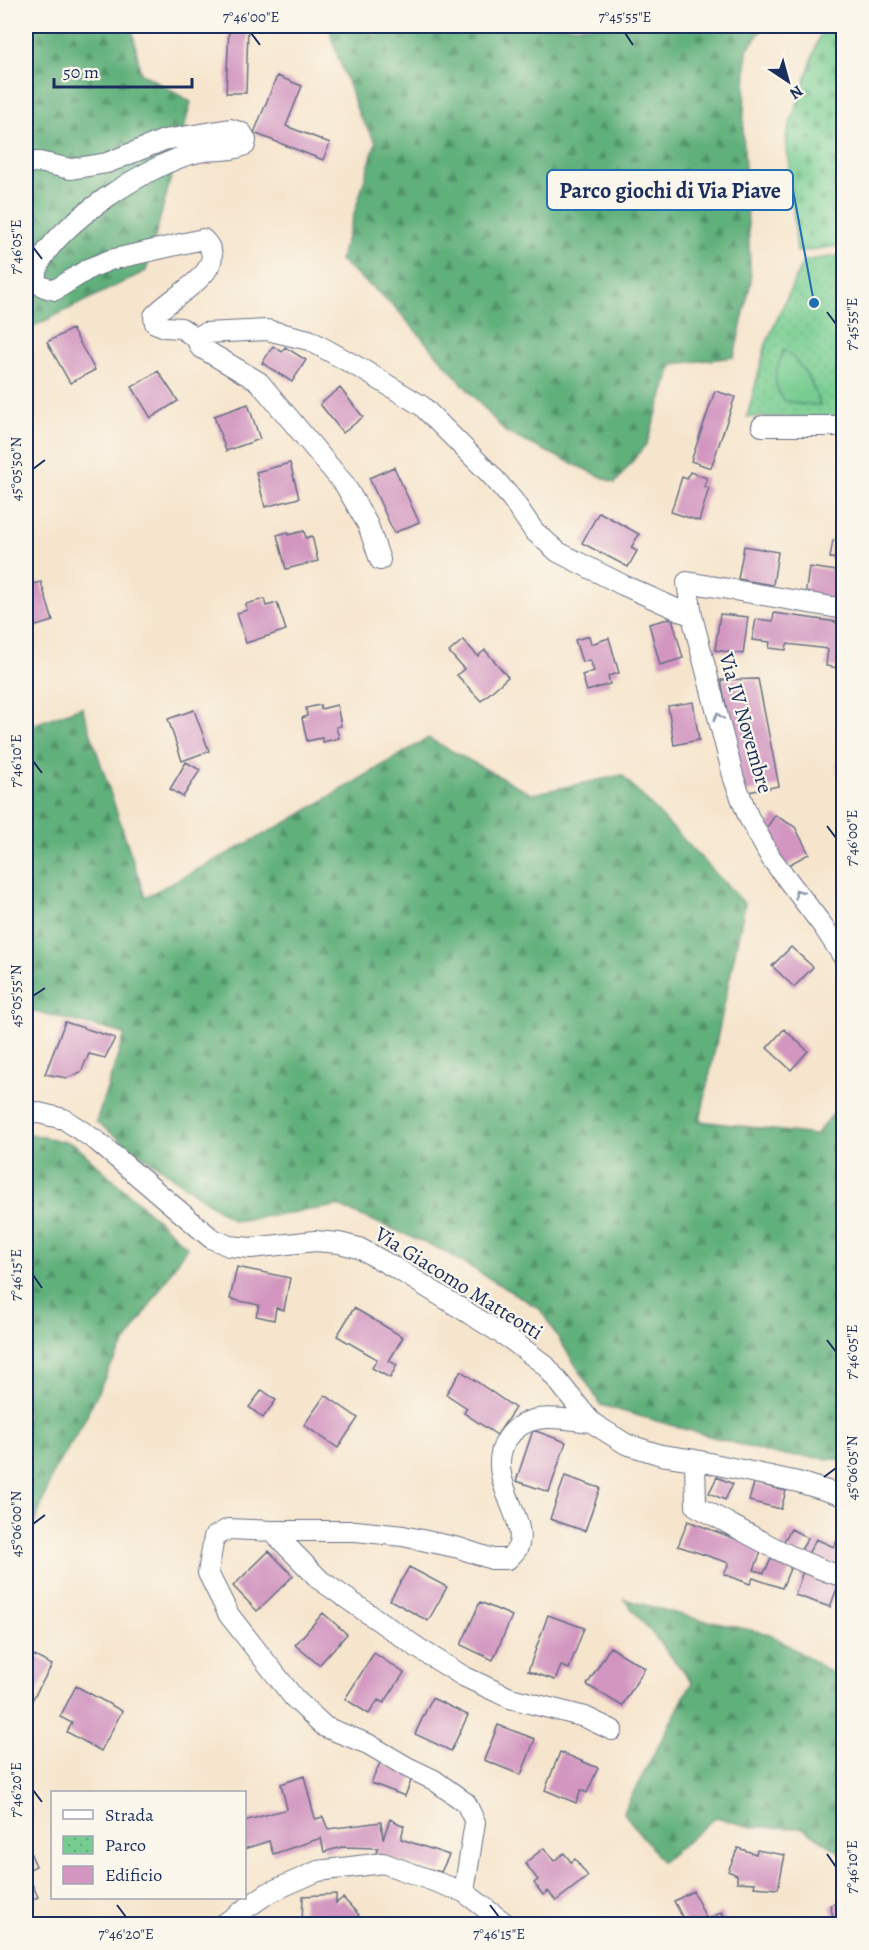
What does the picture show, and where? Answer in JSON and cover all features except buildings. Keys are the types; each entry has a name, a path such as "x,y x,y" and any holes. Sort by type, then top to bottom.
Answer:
{"street":[{"path":"26,162 39,162 71,169 107,163 164,140 230,129 242,133 246,140 245,145 235,150 196,152 147,172 95,206 58,237 39,262 35,275 37,284 55,291 90,268 110,260 202,239 212,252 213,260 207,271 162,307 154,316 155,323 165,327 181,328 196,338 200,347 259,382 345,485 368,525 380,560"},
{"path":"196,338 205,333 267,330 309,340 422,406 491,475 512,499 534,531 558,552 692,616"},
{"path":"762,426 843,426"},
{"name":"Via IV Novembre","path":"843,609 687,582 692,616 734,779 748,816 771,858 823,926 843,958"},
{"path":"823,926 843,927"},
{"name":"Via Giacomo Matteotti","path":"26,1110 64,1119 98,1142 212,1239 229,1246 251,1248 315,1241 339,1243 359,1248 399,1270 510,1339 545,1365 591,1422 626,1444 661,1455 798,1482 843,1496"},
{"path":"464,1892 475,1822 466,1803 434,1780 368,1744 325,1726 294,1698 229,1615 208,1573 214,1537 228,1529 272,1532 356,1531 403,1536 459,1548 492,1559 508,1559 517,1549 520,1533 500,1473 501,1448 512,1432 524,1422 546,1417 591,1422"},
{"path":"695,1460 696,1506 776,1548 843,1577"},
{"path":"272,1532 320,1580 418,1648 463,1676 510,1698 585,1717 612,1730"},
{"path":"224,1924 268,1893 318,1872 383,1863 464,1892 506,1924"}],"green space":[{"path":"26,26 132,26 140,72 191,102 146,271 26,330"},
{"path":"331,26 765,26 747,49 743,132 751,281 734,357 673,364 647,443 615,483 506,433 393,305 340,260 376,142 359,115 331,37"},
{"path":"823,26 843,26 843,245 797,252 786,137"},
{"path":"843,255 843,417 747,417 766,344 803,261"},
{"path":"784,350 806,375 820,405 783,400 777,387 776,376"},
{"path":"82,707 145,897 291,820 428,738 532,794 622,775 745,904 700,1121 815,1135 843,1102 843,1460 772,1454 601,1405 540,1309 442,1250 338,1206 234,1221 96,1122 125,1034 26,1009 26,727"},
{"path":"26,1133 74,1144 187,1247 110,1367 80,1429 54,1470 29,1540 26,1563"},
{"path":"624,1599 697,1619 770,1634 843,1680 843,1854 803,1828 750,1827 716,1817 662,1862 623,1812 692,1682"}],"place":[{"name":"Parco giochi di Via Piave","path":"814,303"}]}
